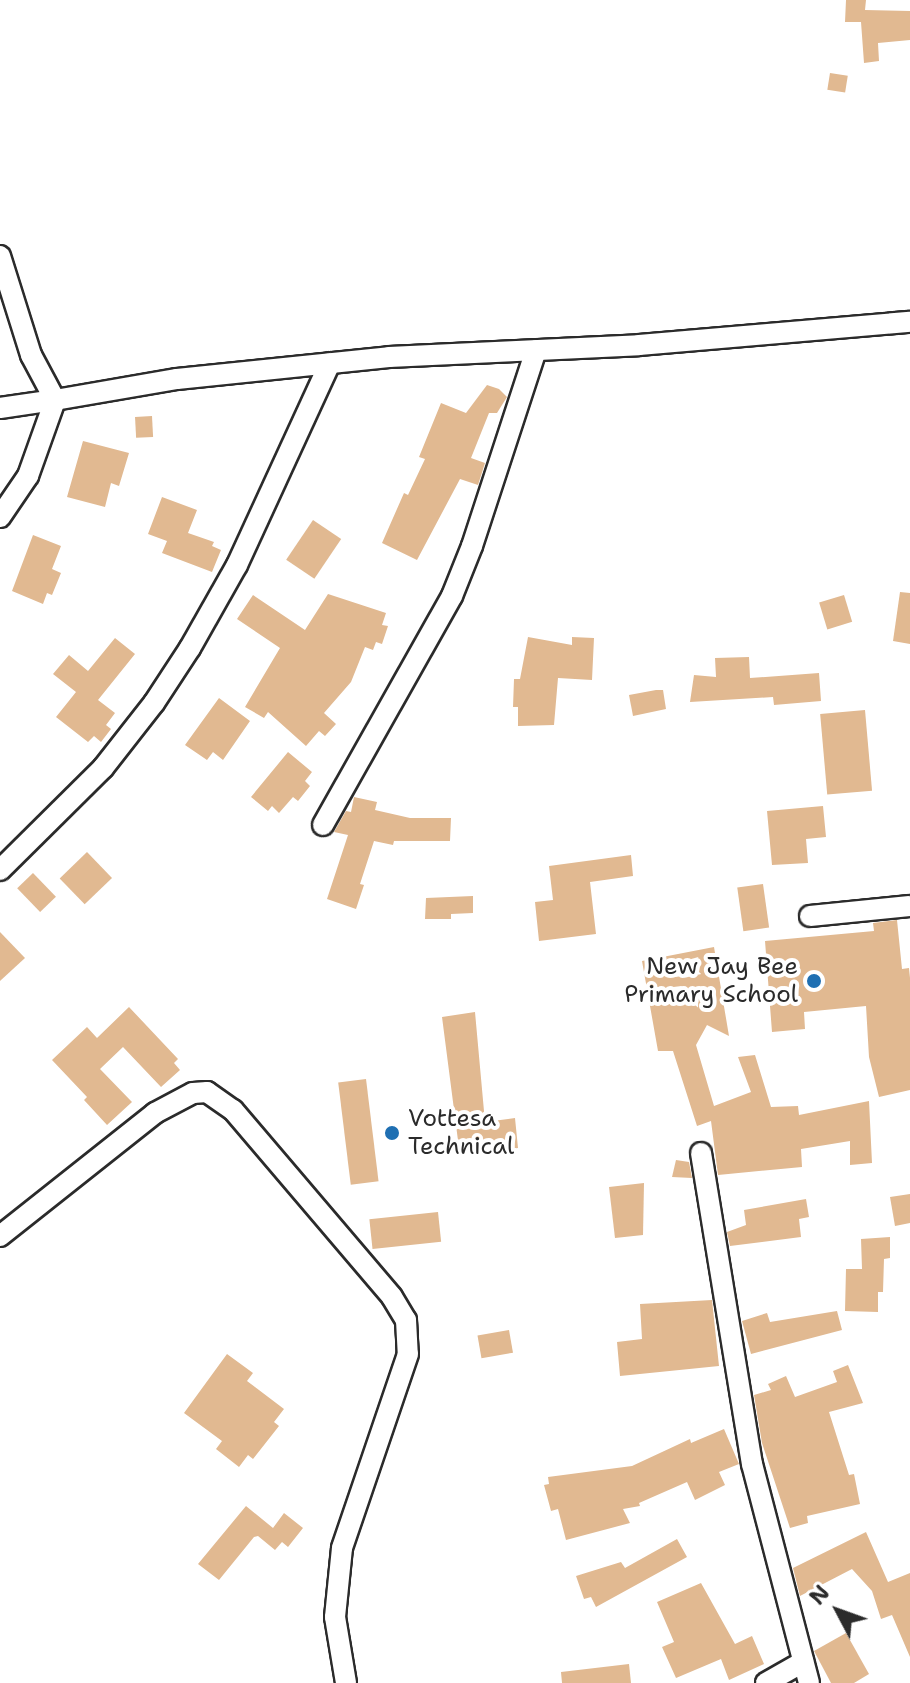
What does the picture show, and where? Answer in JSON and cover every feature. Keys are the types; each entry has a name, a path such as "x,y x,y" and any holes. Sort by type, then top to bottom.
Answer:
{"street":[{"path":"0,256 31,355 55,400 28,476 0,517"},
{"path":"0,408 124,386 330,363 639,345 910,322"},
{"path":"323,825 452,596 472,546 536,350"},
{"path":"0,870 103,768 169,681 237,565 330,363"},
{"path":"810,916 910,906"},
{"path":"0,1236 155,1113 193,1093 207,1092 233,1110 392,1297 406,1320 408,1354 342,1548 335,1617 346,1683"},
{"path":"701,1153 752,1464 809,1683"},
{"path":"766,1683 803,1662"}],"building":[{"path":"846,0 866,0 865,10 910,11 910,40 878,43 879,61 864,63 861,22 845,22"},
{"path":"830,73 848,76 845,93 827,90"},
{"path":"487,385 499,389 507,397 497,413 489,413 471,458 485,463 478,485 460,479 417,560 382,543 404,493 408,495 425,459 419,457 441,403 466,413"},
{"path":"152,416 153,437 136,438 135,417"},
{"path":"83,441 129,453 119,486 111,483 105,507 67,497"},
{"path":"162,497 197,510 188,533 214,542 212,546 221,550 212,572 162,553 167,541 148,534"},
{"path":"313,520 341,539 314,579 286,560"},
{"path":"33,535 61,546 52,569 61,573 52,595 47,593 43,604 12,591"},
{"path":"900,592 910,593 910,644 893,641"},
{"path":"328,594 386,613 382,625 388,626 382,644 376,642 373,650 365,647 351,682 324,713 336,724 325,736 319,731 306,746 268,712 264,718 245,707 280,648 237,619 253,595 305,630"},
{"path":"844,595 852,622 827,629 819,603"},
{"path":"528,637 572,645 572,637 594,638 592,680 558,678 554,725 518,726 518,707 513,707 514,679 520,679"},
{"path":"115,638 135,654 98,700 115,713 106,725 111,729 101,742 94,736 88,742 56,717 76,692 53,674 69,655 88,671"},
{"path":"749,657 750,678 819,673 821,701 774,705 773,697 690,702 694,675 716,677 715,658"},
{"path":"663,690 666,709 633,716 629,695"},
{"path":"219,698 250,721 223,760 213,752 207,760 185,745"},
{"path":"865,710 872,791 827,795 820,714"},
{"path":"288,752 312,772 305,781 310,786 298,801 293,797 279,813 272,806 268,811 251,797"},
{"path":"354,797 377,802 375,810 410,818 451,818 450,841 394,841 393,845 374,841 360,884 364,885 356,909 327,899 348,835 334,832 346,811 351,812"},
{"path":"823,806 826,837 806,839 808,863 772,865 767,811"},
{"path":"87,852 112,878 85,904 60,878"},
{"path":"631,855 633,876 590,882 596,934 539,941 535,902 553,900 549,866"},
{"path":"33,873 56,897 40,912 17,888"},
{"path":"763,884 769,928 743,931 737,888"},
{"path":"473,896 473,913 451,914 451,919 425,919 426,898"},
{"path":"897,920 902,969 909,968 910,978 910,1090 879,1097 869,1057 866,1006 804,1012 805,1029 772,1032 765,941 874,931 873,923"},
{"path":"0,932 25,958 0,981"},
{"path":"714,947 729,1036 707,1025 696,1045 714,1106 751,1092 738,1057 755,1055 771,1107 798,1106 799,1115 869,1101 872,1163 850,1165 850,1141 801,1149 802,1167 718,1175 711,1121 697,1126 673,1051 658,1051 642,961"},
{"path":"129,1007 178,1059 174,1063 180,1070 161,1087 123,1047 100,1069 132,1102 107,1125 84,1100 87,1097 52,1060 87,1027 97,1038"},
{"path":"475,1012 485,1122 515,1118 518,1148 460,1156 442,1017"},
{"path":"366,1079 379,1181 351,1185 338,1082"},
{"path":"676,1160 689,1162 692,1178 672,1177"},
{"path":"644,1183 643,1235 615,1238 609,1187"},
{"path":"910,1194 910,1223 895,1226 890,1197"},
{"path":"806,1199 809,1217 799,1219 801,1237 730,1246 727,1232 746,1225 744,1210"},
{"path":"438,1212 441,1242 373,1249 369,1219"},
{"path":"890,1237 890,1258 884,1259 883,1292 878,1292 878,1312 845,1311 846,1269 862,1269 861,1239"},
{"path":"712,1300 719,1366 620,1376 617,1342 642,1339 640,1304"},
{"path":"837,1311 842,1330 751,1354 742,1321 767,1313 770,1322"},
{"path":"509,1330 513,1353 481,1358 477,1336"},
{"path":"227,1354 253,1373 247,1381 284,1409 274,1422 279,1426 253,1459 248,1455 239,1467 216,1449 222,1441 184,1413"},
{"path":"848,1365 863,1403 829,1412 849,1475 854,1474 860,1504 807,1516 808,1523 790,1528 762,1443 754,1395 771,1390 768,1384 786,1376 795,1397 837,1382 833,1371"},
{"path":"724,1429 739,1464 719,1472 725,1485 695,1500 687,1482 639,1503 640,1506 623,1509 630,1523 566,1540 558,1509 551,1511 544,1485 549,1484 548,1477 632,1466 690,1439 691,1443"},
{"path":"246,1506 273,1528 284,1513 303,1528 288,1547 282,1542 275,1550 258,1536 254,1537 219,1580 198,1564"},
{"path":"866,1532 888,1582 910,1573 910,1657 892,1615 881,1619 872,1591 852,1569 800,1596 793,1568"},
{"path":"677,1539 687,1557 596,1607 591,1597 584,1599 576,1576 621,1562 625,1568"},
{"path":"701,1583 735,1644 752,1636 764,1664 729,1680 721,1659 676,1678 662,1647 674,1642 657,1602"},
{"path":"846,1633 869,1674 854,1683 831,1683 814,1651"},
{"path":"629,1664 631,1683 562,1683 561,1672"}],"place":[{"name":"New Jay Bee Primary School","path":"814,981"},
{"name":"Vottesa Technical","path":"392,1133"}]}
